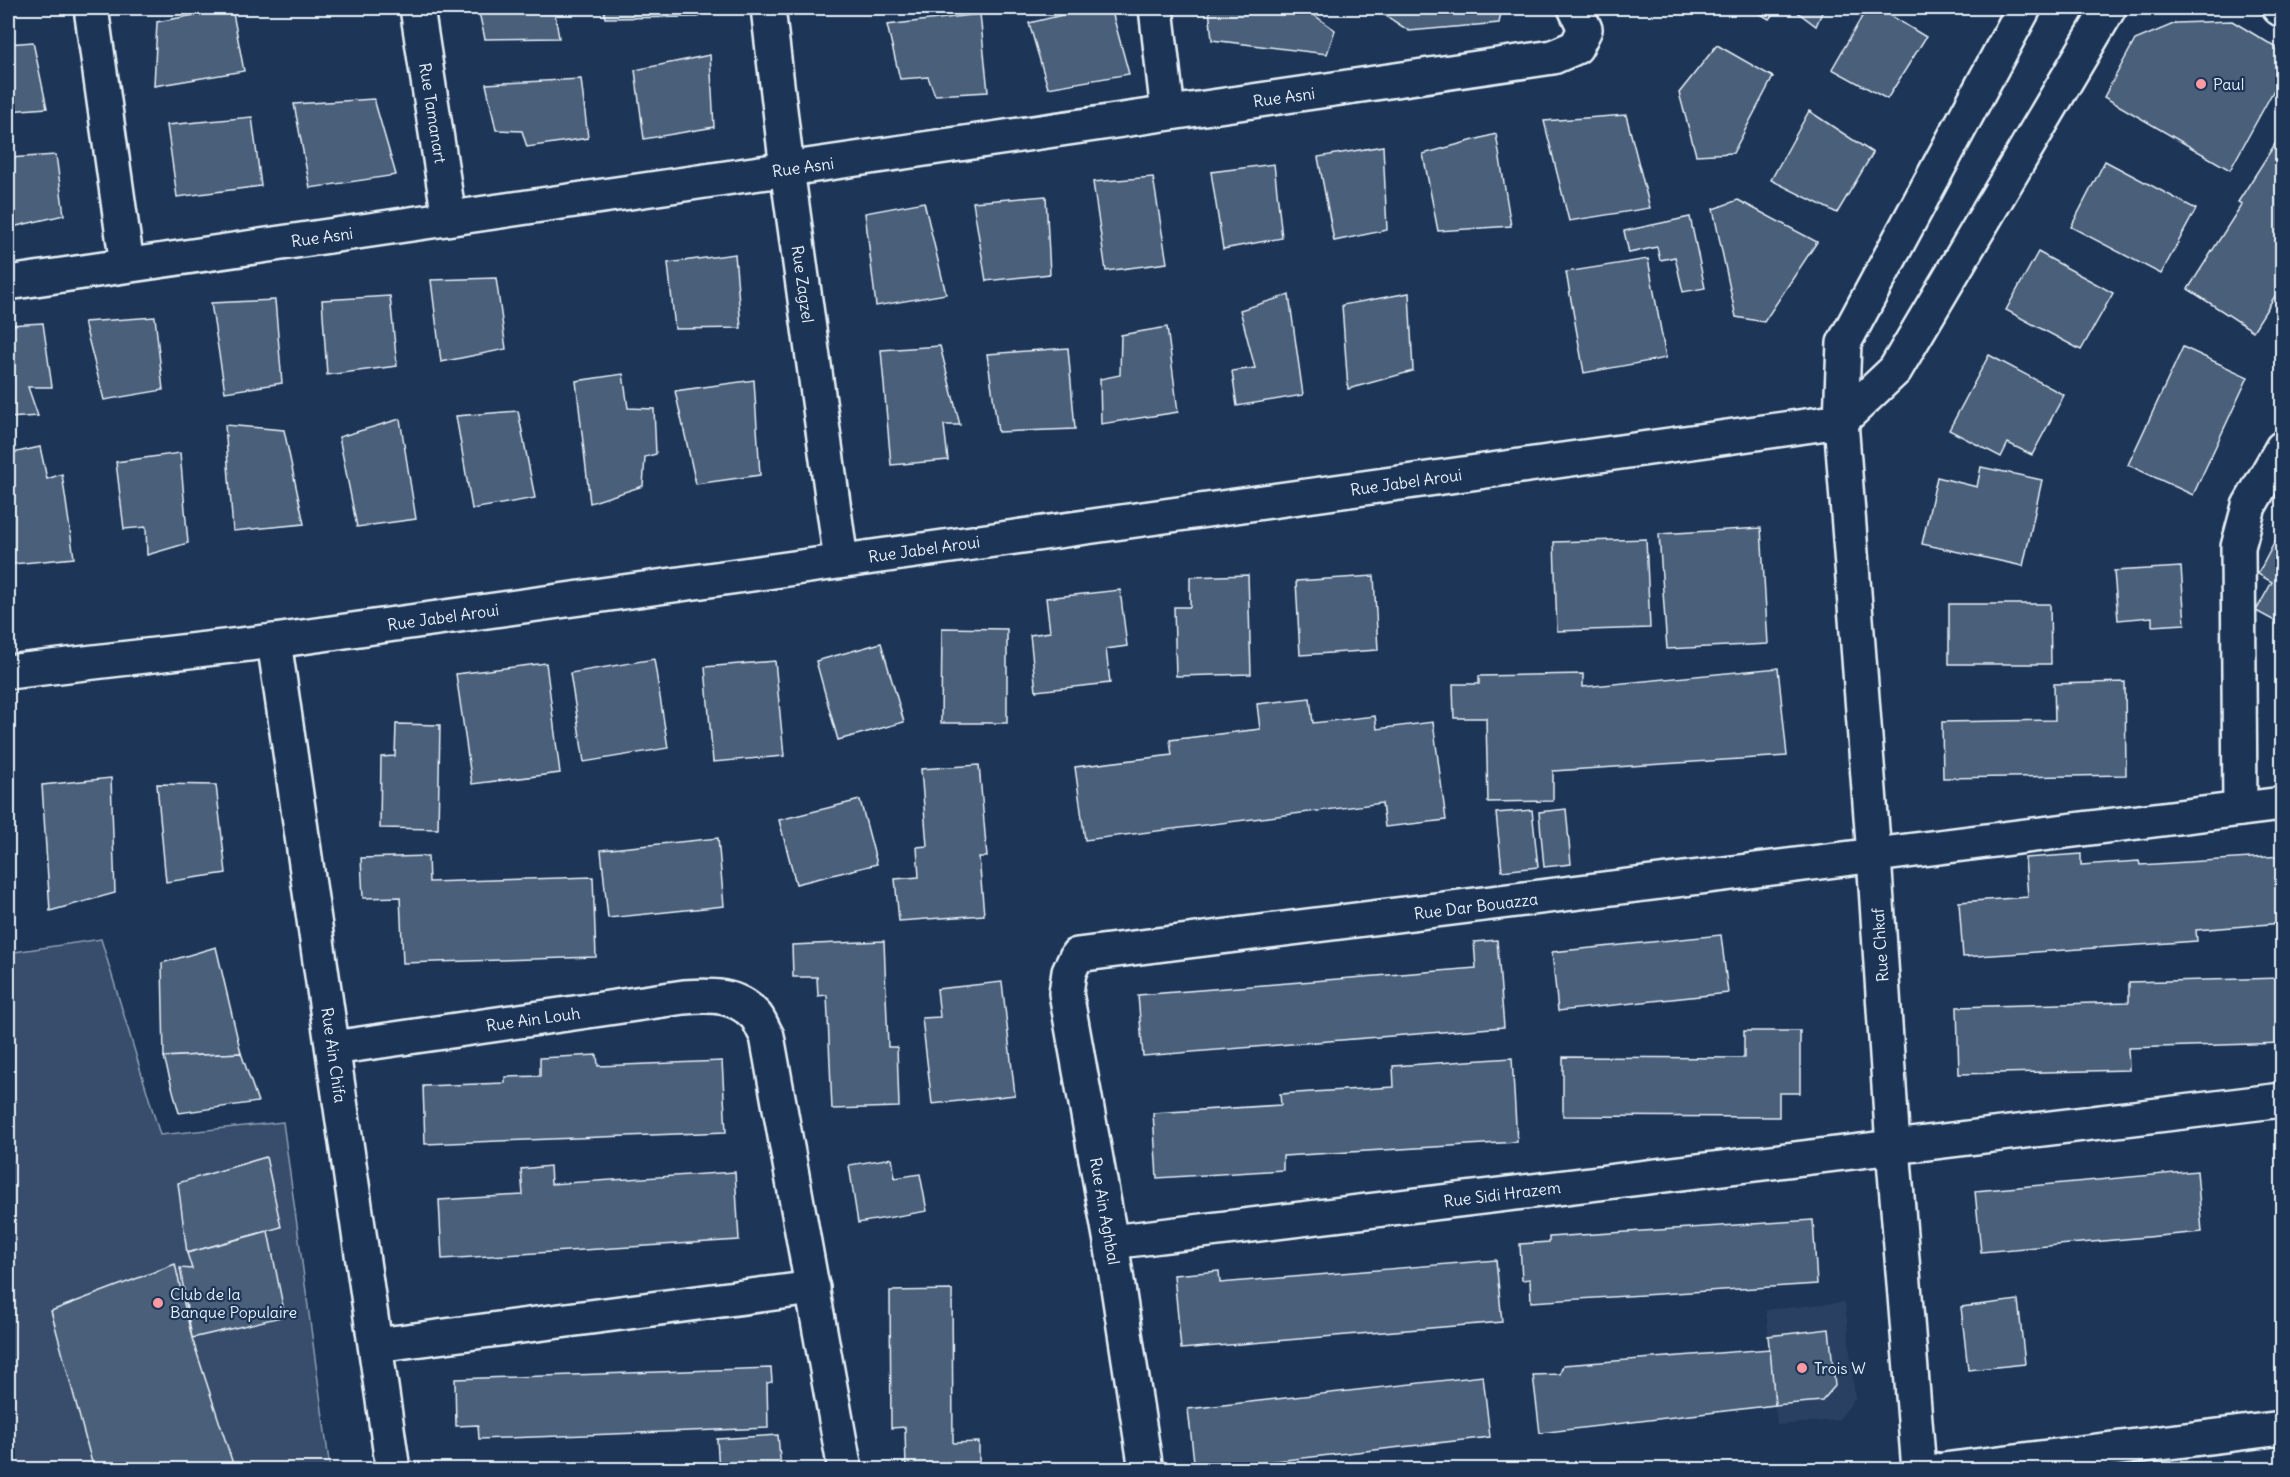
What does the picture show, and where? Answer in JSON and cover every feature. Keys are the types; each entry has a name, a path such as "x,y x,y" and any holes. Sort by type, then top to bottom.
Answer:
{"street":[{"path":"91,8 127,265"},
{"name":"Rue Tamanart","path":"417,8 449,218"},
{"name":"Rue Zagzel","path":"768,8 787,169 841,561"},
{"path":"1156,8 1168,113"},
{"name":"Rue Chkaf","path":"1919,1470 1893,1147 1875,856 1841,421 1844,343 2024,8"},
{"path":"1841,421 1895,370 2109,8"},
{"path":"2279,8 2283,10"},
{"name":"Rue Asni","path":"8,283 1553,57 1576,47 1580,18"},
{"name":"Rue Jabel Aroui","path":"8,672 274,641 1841,421"},
{"path":"2240,809 2238,547 2249,506 2283,448"},
{"name":"Rue Ain Chifa","path":"274,641 393,1470"},
{"name":"Rue Dar Bouazza","path":"1077,955 2283,804"},
{"name":"Rue Ain Aghbal","path":"1077,955 1069,972 1066,993 1111,1242 1146,1470"},
{"name":"Rue Ain Louh","path":"333,1048 684,997 713,995 733,999 756,1016 767,1036 813,1288"},
{"name":"Rue Sidi Hrazem","path":"1111,1242 2283,1100"},
{"path":"376,1345 813,1288 845,1470"},
{"path":"1943,1470 2283,1428"}],"shaded area":[{"name":"Club de la Banque Populaire","path":"101,939 160,1135 283,1122 330,1469 8,1470 8,953"},
{"path":"1845,1302 1855,1399 1838,1420 1777,1425 1766,1310"}],"building":[{"path":"232,8 244,71 154,86 157,22"},
{"path":"478,8 554,8 559,38 485,39"},
{"path":"604,8 697,8 698,17 605,18"},
{"path":"1091,8 1111,8 1129,74 1048,88 1029,23"},
{"path":"1209,8 1304,8 1335,30 1327,54 1212,40"},
{"path":"1384,8 1502,8 1499,23 1409,31 1380,12"},
{"path":"1750,8 1778,8 1769,19"},
{"path":"1792,8 1824,8 1816,26"},
{"path":"1867,8 1878,8 1926,37 1887,99 1832,69"},
{"path":"980,14 988,92 935,95 928,77 900,79 887,25"},
{"path":"2232,21 2282,51 2282,75 2230,170 2104,97 2135,40 2176,23"},
{"path":"33,42 47,108 8,111 8,44"},
{"path":"1717,45 1773,77 1733,153 1696,155 1679,93"},
{"path":"710,55 714,127 644,139 635,70"},
{"path":"581,79 588,138 527,147 522,131 496,130 486,84"},
{"path":"374,99 396,175 310,188 294,104"},
{"path":"1809,111 1873,153 1837,213 1771,180"},
{"path":"1626,115 1650,208 1569,221 1544,121"},
{"path":"252,117 261,186 177,197 167,125"},
{"path":"2282,133 2282,285 2253,331 2188,289 2242,204 2238,202"},
{"path":"1496,134 1511,226 1438,231 1423,154"},
{"path":"1383,146 1387,230 1334,241 1318,157"},
{"path":"56,155 64,215 8,228 8,158"},
{"path":"2105,161 2196,209 2161,274 2071,227"},
{"path":"1274,164 1282,238 1223,249 1211,172"},
{"path":"1153,177 1167,263 1106,271 1093,182"},
{"path":"1046,196 1050,274 986,281 973,202"},
{"path":"1738,200 1817,242 1764,322 1736,317 1713,209"},
{"path":"924,202 946,294 876,306 865,213"},
{"path":"1690,217 1705,288 1683,292 1675,257 1660,260 1657,247 1629,253 1624,231"},
{"path":"2038,252 2113,293 2081,350 2006,310"},
{"path":"735,254 741,328 675,329 668,263"},
{"path":"1648,259 1666,358 1584,373 1566,272"},
{"path":"496,278 506,349 441,362 431,280"},
{"path":"1409,293 1413,371 1348,389 1342,305"},
{"path":"1289,295 1303,395 1237,406 1232,371 1255,368 1240,310"},
{"path":"390,296 397,366 327,375 322,300"},
{"path":"275,300 282,383 225,392 211,303"},
{"path":"155,317 163,390 104,400 84,322"},
{"path":"43,323 52,387 28,387 38,416 8,418 8,325"},
{"path":"1167,327 1178,412 1101,424 1100,379 1120,375 1121,335"},
{"path":"940,346 960,425 944,425 948,460 891,465 881,350"},
{"path":"2183,347 2248,377 2193,495 2128,465"},
{"path":"1068,348 1075,429 998,432 987,354"},
{"path":"1989,355 2064,395 2032,455 2008,443 2001,457 1949,430"},
{"path":"623,374 628,408 654,409 656,454 645,457 643,486 590,503 576,381"},
{"path":"754,380 760,475 696,484 675,391"},
{"path":"518,411 535,498 472,509 456,416"},
{"path":"400,419 416,519 357,527 339,437"},
{"path":"225,425 284,430 304,524 233,531"},
{"path":"40,447 47,479 62,474 74,558 13,564 8,530 8,454"},
{"path":"180,453 188,543 147,555 146,527 124,529 116,462"},
{"path":"1981,467 2042,480 2023,566 1922,544 1937,477 1977,487"},
{"path":"1761,528 1768,644 1667,649 1659,534"},
{"path":"2282,528 2282,625 2256,611 2272,582 2258,574"},
{"path":"1646,539 1650,628 1557,631 1554,542"},
{"path":"2181,567 2185,624 2152,626 2152,617 2118,620 2114,571"},
{"path":"1248,575 1251,674 1176,676 1174,607 1190,607 1190,577"},
{"path":"1374,576 1378,650 1300,655 1296,581"},
{"path":"1120,590 1127,646 1106,649 1110,683 1036,691 1030,635 1050,632 1046,598"},
{"path":"1949,604 2050,604 2051,664 1949,664"},
{"path":"942,628 1007,629 1007,723 941,723"},
{"path":"881,643 904,722 838,740 816,661"},
{"path":"654,659 668,748 584,762 570,673"},
{"path":"775,661 784,756 713,762 705,667"},
{"path":"546,663 560,773 472,784 456,674"},
{"path":"1778,668 1787,756 1553,771 1553,801 1488,802 1486,718 1454,718 1453,684 1479,684 1479,676 1583,674 1583,687"},
{"path":"2125,682 2126,775 1943,778 1942,722 2055,720 2054,684"},
{"path":"1310,698 1313,723 1375,716 1377,729 1433,722 1446,820 1385,827 1382,803 1085,840 1075,767 1172,755 1170,740 1260,729 1257,704"},
{"path":"396,724 440,725 438,829 380,828 381,757 395,756"},
{"path":"979,765 987,857 979,857 984,915 899,921 895,879 919,877 917,847 927,846 921,769"},
{"path":"111,778 115,893 50,911 42,785"},
{"path":"157,784 216,785 226,873 166,882"},
{"path":"860,800 877,864 796,884 779,820"},
{"path":"1566,809 1571,864 1544,867 1539,812"},
{"path":"1532,810 1538,867 1502,871 1496,813"},
{"path":"718,838 724,906 608,918 601,850"},
{"path":"2081,854 2081,865 2139,861 2140,865 2282,856 2282,923 2196,930 2197,941 1963,957 1959,902 2028,897 2025,858"},
{"path":"428,856 429,882 593,877 596,957 403,963 400,897 363,898 361,858"},
{"path":"1721,935 1728,993 1558,1011 1552,952"},
{"path":"1497,940 1504,1027 1143,1056 1138,995 1476,968 1474,942"},
{"path":"884,941 888,1047 897,1047 899,1107 832,1109 827,995 818,996 817,977 793,977 792,945"},
{"path":"216,947 241,1053 164,1057 162,963"},
{"path":"2282,978 2282,1043 2128,1048 2129,1070 1959,1074 1957,1007 2129,1002 2129,982"},
{"path":"1002,982 1015,1095 932,1104 922,1018 940,1017 937,989"},
{"path":"1744,1031 1800,1031 1800,1093 1779,1093 1779,1117 1563,1116 1563,1057 1744,1058"},
{"path":"241,1053 258,1102 179,1113 164,1057"},
{"path":"597,1055 598,1066 722,1061 726,1132 425,1144 423,1086 505,1083 505,1077 540,1076 540,1058"},
{"path":"1512,1058 1517,1142 1283,1156 1283,1170 1157,1178 1153,1113 1281,1105 1280,1094 1394,1087 1393,1066"},
{"path":"266,1157 281,1227 187,1253 178,1183"},
{"path":"892,1158 895,1178 920,1174 927,1211 858,1223 849,1165"},
{"path":"550,1166 551,1184 735,1172 739,1240 442,1259 439,1200 523,1195 521,1169"},
{"path":"2197,1171 2202,1232 1981,1252 1975,1191"},
{"path":"1813,1220 1817,1284 1531,1302 1530,1279 1522,1280 1520,1244 1549,1242 1549,1237"},
{"path":"268,1231 285,1316 192,1338 180,1268 192,1269 187,1253"},
{"path":"1496,1260 1502,1322 1181,1349 1174,1275 1219,1271 1220,1283"},
{"path":"175,1264 192,1338 235,1470 94,1470 51,1311"},
{"path":"952,1290 953,1443 979,1442 979,1470 906,1470 905,1427 891,1428 890,1291"},
{"path":"2018,1300 2025,1364 1968,1370 1961,1307"},
{"path":"1829,1329 1835,1386 1822,1401 1775,1405 1768,1336"},
{"path":"1770,1349 1775,1405 1540,1433 1533,1375 1560,1374 1563,1365"},
{"path":"771,1368 772,1382 767,1383 768,1428 479,1439 478,1425 456,1426 455,1379"},
{"path":"1483,1376 1490,1437 1195,1470 1188,1409"},
{"path":"778,1435 781,1470 719,1470 717,1439"}],"place":[{"name":"Paul","path":"2201,84"},
{"name":"Club de la Banque Populaire","path":"158,1303"},
{"name":"Trois W","path":"1802,1368"}]}
